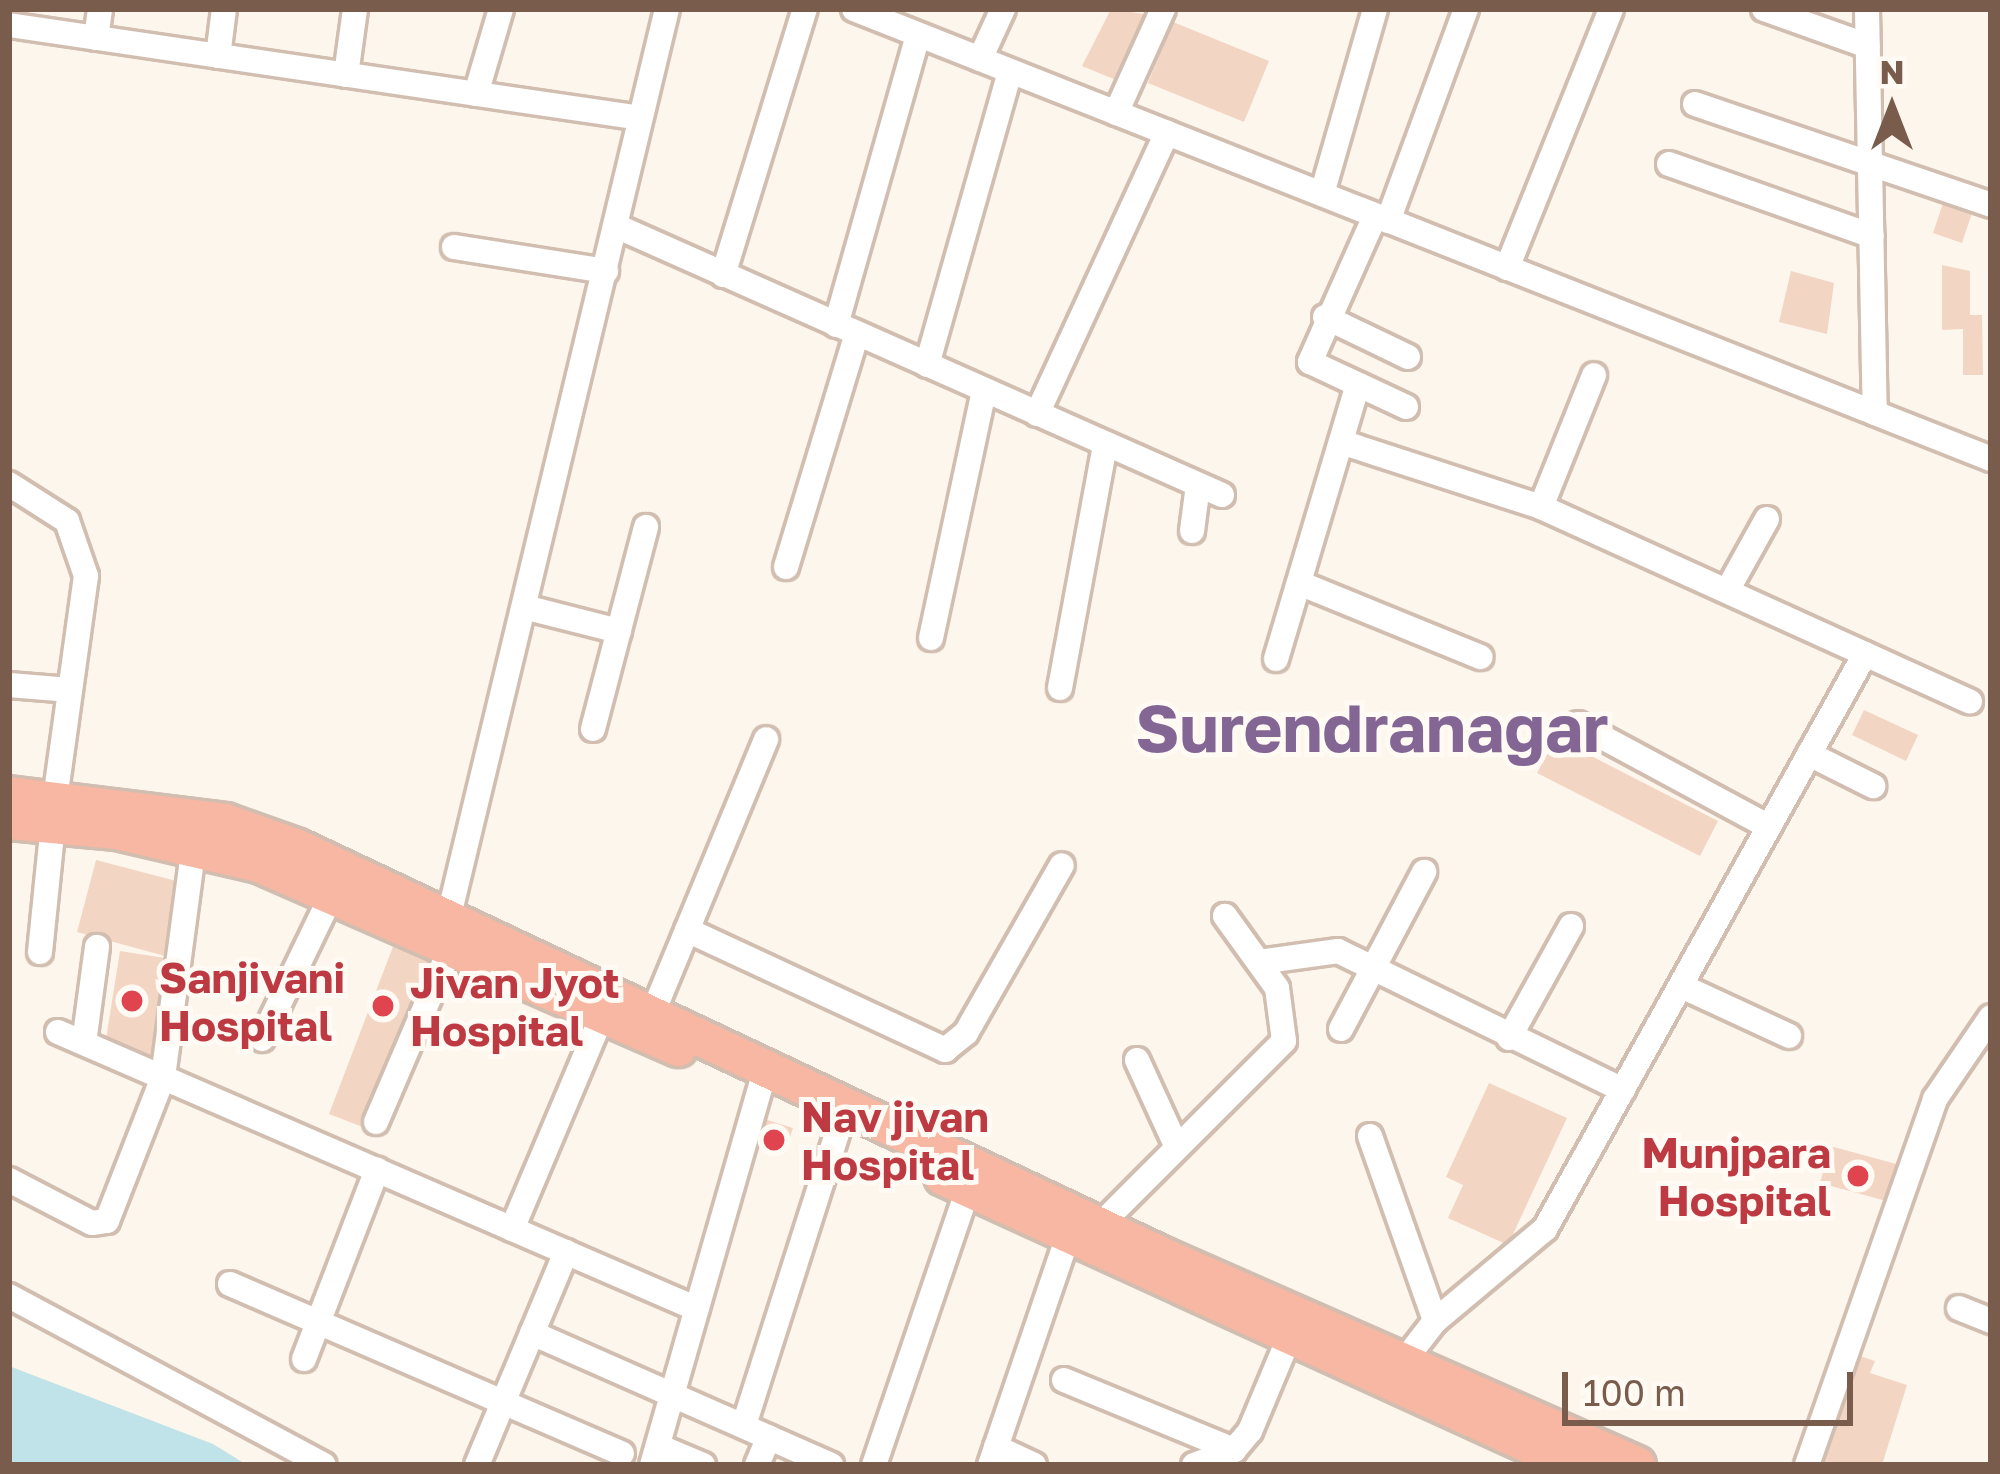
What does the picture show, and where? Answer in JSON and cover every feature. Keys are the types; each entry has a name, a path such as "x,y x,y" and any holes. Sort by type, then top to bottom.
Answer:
{"highway":[{"path":"9,795 194,846 333,892 654,1010 1081,1225 1288,1340 1573,1465"},
{"path":"9,820 54,811 225,822 603,1014 968,1189 1081,1225 1404,1360 1637,1465"}],"street":[{"path":"96,38 100,9"},
{"path":"218,56 224,9"},
{"path":"346,75 355,9"},
{"path":"476,94 501,9"},
{"path":"376,1122 448,933 668,9"},
{"path":"723,274 805,9"},
{"path":"980,59 1003,9"},
{"path":"1116,113 1163,9"},
{"path":"1322,194 1375,9"},
{"path":"1406,407 1310,362 1324,316 1382,218 1466,9"},
{"path":"1508,268 1611,9"},
{"path":"1764,9 1868,46"},
{"path":"1867,9 1875,413"},
{"path":"861,10 1991,459"},
{"path":"9,26 640,118"},
{"path":"786,567 918,35"},
{"path":"927,365 1010,71"},
{"path":"1695,104 1988,196"},
{"path":"1037,414 1167,133"},
{"path":"1669,164 1872,236"},
{"path":"616,226 1210,490 1192,531"},
{"path":"454,247 605,271"},
{"path":"1324,316 1408,357"},
{"path":"1541,507 1594,375"},
{"path":"1276,659 1357,387"},
{"path":"931,638 984,391"},
{"path":"1342,442 1541,507 1970,702"},
{"path":"1060,688 1105,445"},
{"path":"9,484 67,521 78,538 86,576 40,952"},
{"path":"1728,590 1767,518"},
{"path":"593,728 646,527"},
{"path":"1299,583 1480,657"},
{"path":"528,608 619,632"},
{"path":"1404,1360 1435,1322 1545,1229 1865,655"},
{"path":"9,685 70,690"},
{"path":"1578,724 1769,827"},
{"path":"654,1010 766,739"},
{"path":"1809,754 1873,786"},
{"path":"9,1180 92,1223 107,1221 163,1077 194,846"},
{"path":"687,930 945,1049 966,1034 1062,866"},
{"path":"1342,1029 1424,872"},
{"path":"262,1039 333,892"},
{"path":"1034,1465 993,1456 1081,1225 1176,1145 1284,1041 1285,1006 1226,916"},
{"path":"1509,1038 1571,926"},
{"path":"84,1043 97,947"},
{"path":"1259,962 1318,948 1373,969 1623,1090"},
{"path":"1681,986 1789,1036"},
{"path":"512,1229 603,1014"},
{"path":"1807,1465 1936,1099 1991,1017"},
{"path":"58,1032 697,1309"},
{"path":"1137,1060 1176,1145"},
{"path":"703,1465 655,1456 760,1086"},
{"path":"744,1425 840,1125"},
{"path":"1370,1136 1435,1322"},
{"path":"304,1359 376,1170"},
{"path":"874,1465 968,1189"},
{"path":"477,1465 566,1252"},
{"path":"230,1284 622,1454"},
{"path":"9,1296 324,1465"},
{"path":"1959,1308 1991,1321"},
{"path":"532,1333 831,1465"},
{"path":"1195,1465 1234,1450 1288,1340"},
{"path":"1064,1380 1234,1450"},
{"path":"757,1465 769,1436"}],"water":[{"path":"9,1366 213,1444 247,1465 9,1465"}],"building":[{"path":"1111,9 1150,15 1116,80 1082,66"},
{"path":"1173,22 1269,61 1244,122 1148,83"},
{"path":"1943,203 1972,213 1962,243 1933,233"},
{"path":"1942,265 1970,271 1970,315 1982,315 1983,375 1963,375 1963,329 1942,330"},
{"path":"1791,271 1834,283 1827,334 1779,322"},
{"path":"1864,710 1918,735 1906,761 1852,735"},
{"path":"1556,738 1718,821 1700,856 1537,773"},
{"path":"96,860 184,883 165,956 77,932"},
{"path":"394,944 433,959 368,1129 329,1114"},
{"path":"120,951 171,959 157,1062 106,1039"},
{"path":"1489,1083 1567,1118 1508,1245 1448,1218 1463,1185 1446,1177"},
{"path":"761,1118 793,1128 785,1153 753,1143"},
{"path":"1830,1146 1900,1165 1890,1202 1820,1183"},
{"path":"1857,1355 1875,1361 1870,1373 1907,1385 1882,1465 1822,1465"}],"place":[{"name":"Sanjivani Hospital","path":"132,1001"},
{"name":"Jivan Jyot Hospital","path":"383,1006"},
{"name":"Nav jivan Hospital","path":"774,1140"},
{"name":"Munjpara Hospital","path":"1858,1176"}],"district":[{"name":"Surendranagar","path":"1372,728"}]}
